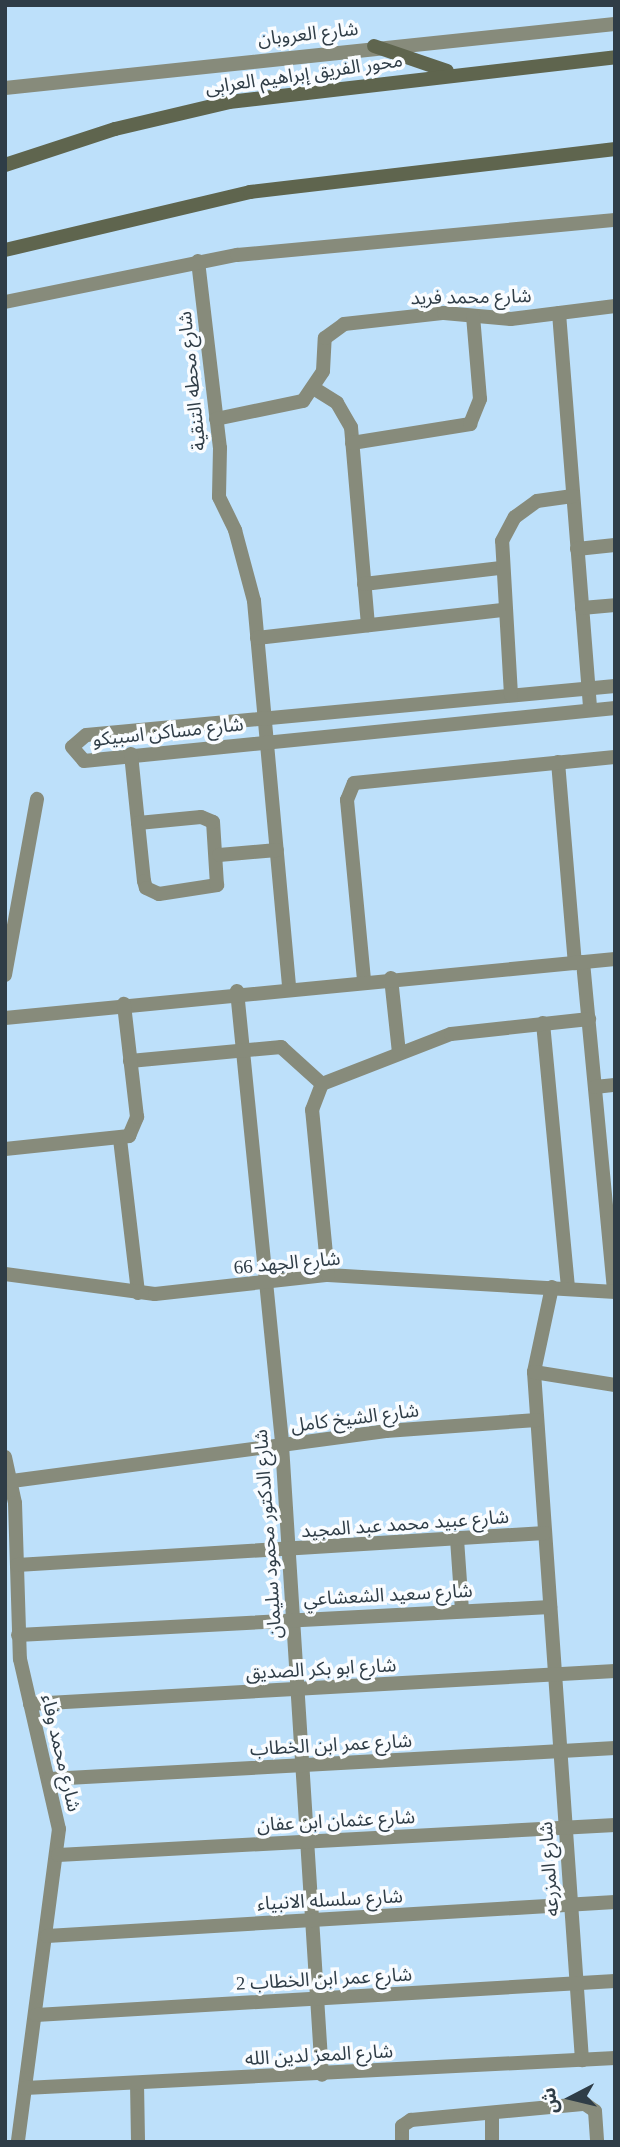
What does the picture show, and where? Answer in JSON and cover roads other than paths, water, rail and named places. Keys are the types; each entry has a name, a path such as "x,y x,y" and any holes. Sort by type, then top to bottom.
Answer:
{"main road":[{"path":"374,46 452,73"},
{"name":"محور الفريق إبراهيم العرابى","path":"5,165 191,110 452,73 615,57"},
{"path":"5,250 250,192 615,149"}],"street":[{"name":"شارع العروبان","path":"5,88 374,46 615,24"},
{"path":"5,302 198,261 615,220"},
{"name":"شارع محطه التنقية","path":"198,261 216,419 219,497 247,565 257,638"},
{"name":"شارع محمد فريد","path":"315,389 325,338 344,324 559,313 615,306"},
{"path":"559,313 590,710"},
{"path":"352,443 470,424 480,399 473,316"},
{"path":"216,419 287,407 315,389 346,414 352,443 368,625"},
{"path":"511,695 500,568 502,541 515,517 537,501 573,496"},
{"path":"578,549 615,545"},
{"path":"364,584 500,568"},
{"path":"582,608 615,605"},
{"path":"289,986 257,638 504,610"},
{"name":"شارع مساكن اسبيكو","path":"615,686 81,736 72,747 84,761 131,754 615,708"},
{"path":"131,754 138,823 144,881 152,892 212,889 221,880 216,828 208,818 138,823"},
{"path":"364,980 347,800 354,783 615,757"},
{"path":"558,762 579,962 609,1169 614,1291"},
{"path":"5,975 37,799"},
{"path":"219,855 277,850"},
{"path":"5,1018 237,991 615,959"},
{"path":"391,978 399,1053"},
{"name":"شارع الدكتور محمود سليمان","path":"237,991 282,1445 322,2075"},
{"path":"5,1149 120,1139 136,1128 124,1004"},
{"path":"328,1275 312,1110 322,1084 462,1031 589,1019"},
{"path":"544,1023 568,1288"},
{"path":"130,1061 287,1049 322,1084"},
{"path":"595,1087 615,1086"},
{"path":"120,1139 138,1293"},
{"name":"شارع الجهد 66","path":"5,1275 138,1293 266,1283 328,1275 614,1291"},
{"name":"شارع المزرعه","path":"552,1287 534,1373 582,2060"},
{"path":"534,1373 615,1385"},
{"name":"شارع الشيخ كامل","path":"12,1481 282,1445 537,1420"},
{"name":"شارع محمد وفاء","path":"5,1457 12,1481 18,1635 30,1704 49,1779 58,1855 18,2142"},
{"name":"شارع عبيد محمد عبد المجيد","path":"17,1565 289,1551 545,1533"},
{"path":"457,1539 462,1611"},
{"name":"شارع سعيد الشعشاعي","path":"18,1635 550,1606"},
{"name":"شارع ابو بكر الصديق","path":"30,1704 615,1671"},
{"name":"شارع عمر ابن الخطاب","path":"49,1779 615,1748"},
{"name":"شارع عثمان ابن عفان","path":"58,1855 615,1825"},
{"name":"شارع سلسله الانبياء","path":"47,1936 615,1902"},
{"name":"شارع عمر ابن الخطاب 2","path":"36,2015 615,1981"},
{"name":"شارع المعز لدين الله","path":"25,2088 615,2058"},
{"path":"137,2083 138,2142"},
{"path":"402,2142 402,2126 411,2120 585,2104 595,2111 597,2142"},
{"path":"492,2113 492,2142"}]}
